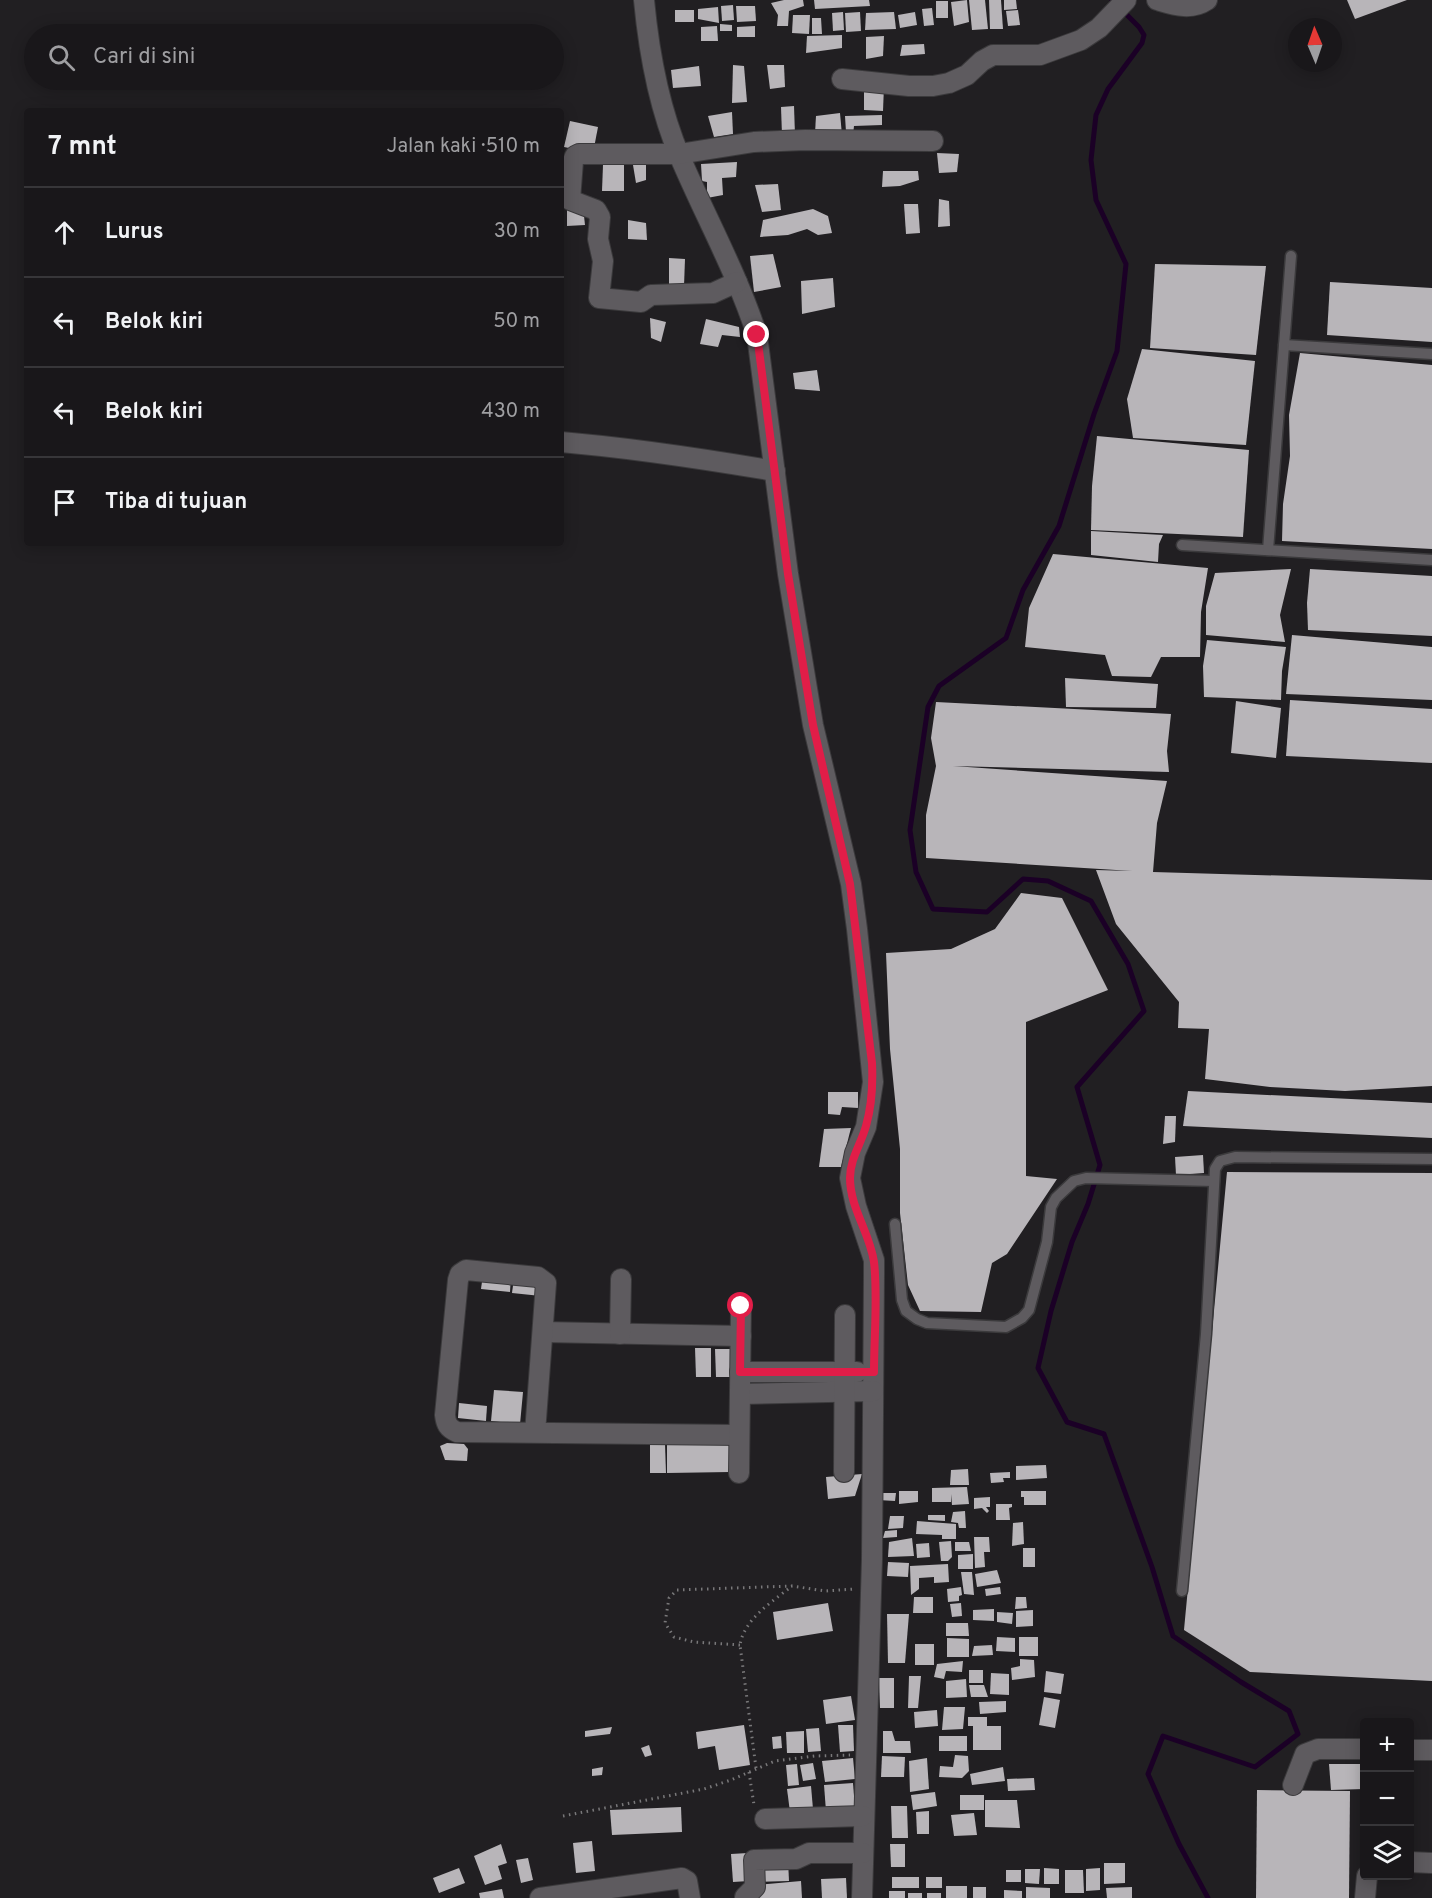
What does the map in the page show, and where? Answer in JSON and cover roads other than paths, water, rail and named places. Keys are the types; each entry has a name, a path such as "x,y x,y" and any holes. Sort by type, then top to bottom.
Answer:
{"street":[{"path":"644,0 650,51 660,95 678,154 746,302 757,335 788,574 813,725 850,884 872,1063 873,1089 870,1108 866,1127 855,1153 850,1178 856,1206 874,1260 871,1588 862,1898"},
{"path":"1157,0 1179,7 1207,0"},
{"path":"842,79 909,86 949,83 967,75 982,61 993,55 1040,55 1081,40 1099,28 1120,6"},
{"path":"737,282 713,293 651,295 640,302 599,298 603,261 598,239 600,217 596,210 570,200 566,173 575,156 579,154 678,154 754,142 851,139 933,141"},
{"path":"564,442 690,457 775,471"},
{"path":"535,1433 546,1288 543,1279 538,1276 466,1270 460,1274 458,1280 446,1423 450,1429 457,1432 535,1433 739,1435"},
{"path":"620,1334 621,1279"},
{"path":"739,1473 741,1306"},
{"path":"844,1472 845,1315"},
{"path":"543,1332 741,1336"},
{"path":"740,1372 844,1382 874,1382"},
{"path":"740,1394 844,1382"},
{"path":"1293,1785 1305,1754 1318,1749 1360,1749"},
{"path":"1414,1750 1432,1750"},
{"path":"765,1819 863,1816"},
{"path":"739,1898 746,1898 755,1887 754,1860 796,1859 809,1853 863,1853"},
{"path":"1414,1862 1432,1863"},
{"path":"540,1898 682,1878 687,1881 690,1898"},
{"path":"1365,1898 1367,1880"}],"lane":[{"path":"1268,550 1291,256"},
{"path":"1284,345 1432,354"},
{"path":"1182,545 1432,560"},
{"path":"1182,1591 1206,1334 1215,1169 1220,1161 1235,1156 1432,1159"},
{"path":"895,1224 899,1280 906,1311 927,1323 1006,1327 1022,1318 1029,1310 1047,1242 1051,1207 1056,1197 1074,1180 1109,1178 1214,1180"}],"waterway":[{"path":"1112,0 1144,35 1142,43 1108,89 1096,115 1091,160 1096,200 1126,264 1117,351 1094,414 1059,526 1023,590 1006,638 939,686 928,707 910,830 916,872 933,909 987,912 1023,879 1048,881 1091,901 1128,964 1144,1011 1077,1087 1100,1165 1088,1204 1072,1242 1051,1311 1038,1368 1067,1422 1104,1434 1152,1567 1173,1636 1289,1711 1298,1734 1255,1767 1163,1736 1148,1774 1179,1844 1208,1898"}]}
